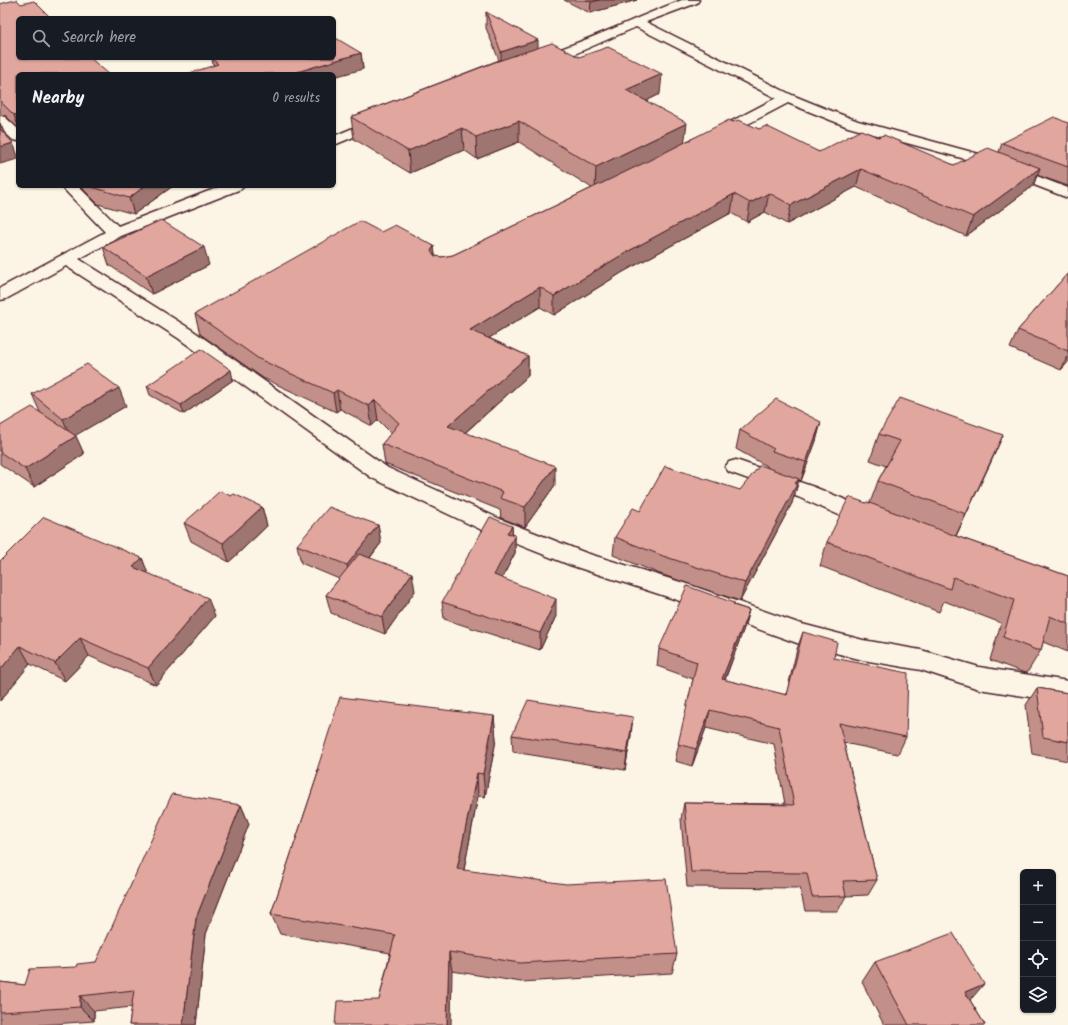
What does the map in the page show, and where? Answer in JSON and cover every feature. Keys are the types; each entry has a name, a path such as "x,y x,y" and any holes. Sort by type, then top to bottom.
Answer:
{"street":[{"path":"528,65 565,53 636,22 693,0"},
{"path":"636,22 787,98 853,124 968,155 1068,193"},
{"path":"703,142 787,98"},
{"path":"336,140 391,117"},
{"path":"0,120 16,135"},
{"path":"71,188 115,233"},
{"path":"0,295 115,233 231,188"},
{"path":"66,259 185,334 380,473 492,525 578,559 682,592 796,633 863,650 922,660 979,678 1068,692"},
{"path":"736,467 806,492 886,526"}],"building":[{"path":"15,0 21,4 34,1 49,16 16,16 16,60 92,60 107,72 16,72 16,114 14,115 0,101 0,4"},
{"path":"586,0 599,0 591,2"},
{"path":"486,12 538,40 501,52"},
{"path":"336,38 361,53 297,72 193,72 218,64 213,60 336,60"},
{"path":"552,43 579,57 608,47 662,74 626,90 687,123 596,167 519,121 476,137 462,128 408,151 351,117 495,62"},
{"path":"1054,117 1068,123 1068,167 1002,143"},
{"path":"729,120 733,122 739,120 759,129 766,126 819,152 861,130 878,137 884,135 954,165 988,148 1040,168 973,217 861,169 791,205 769,193 750,203 734,194 625,253 554,296 540,287 470,330 528,356 448,426 555,466 525,507 500,498 503,492 382,444 399,423 375,400 369,406 337,390 333,393 259,359 195,314 360,221 381,232 395,225 434,246 431,251 435,256 442,257 453,255 646,162"},
{"path":"0,129 13,143 0,147"},
{"path":"95,188 142,188 129,198"},
{"path":"161,220 204,247 146,276 103,247"},
{"path":"1068,273 1068,351 1018,330"},
{"path":"201,349 231,370 181,405 147,386"},
{"path":"87,364 119,388 63,419 32,394"},
{"path":"900,398 1003,435 966,514 878,481 900,441 879,434"},
{"path":"776,399 821,422 806,462 772,451 774,449 740,430"},
{"path":"32,407 76,436 25,469 0,452 0,426"},
{"path":"760,465 799,479 795,483 797,484 745,583 663,556 615,537 633,508 640,511 665,466 740,490"},
{"path":"220,491 231,496 234,494 262,507 223,543 184,523"},
{"path":"849,497 866,503 867,502 1068,576 1068,624 1050,616 1041,650 1036,650 1003,637 1014,600 953,577 950,589 827,542"},
{"path":"329,507 378,525 347,565 297,545"},
{"path":"44,517 142,558 133,567 208,598 148,668 80,638 55,663 20,646 0,670 0,561"},
{"path":"490,517 512,526 507,533 515,535 494,575 556,599 540,633 442,602"},
{"path":"359,554 412,573 382,617 326,595"},
{"path":"687,586 749,610 722,679 787,695 803,632 837,642 834,658 908,673 906,737 839,723 877,880 843,881 846,896 812,897 807,873 691,872 684,803 794,805 779,727 710,710 696,749 678,744 697,662 659,649"},
{"path":"1037,688 1068,693 1068,742 1043,737"},
{"path":"340,697 494,716 483,774 477,773 457,869 566,884 666,879 677,954 520,963 449,952 447,1025 335,1025 337,1001 379,1000 395,935 271,914 319,770 317,770"},
{"path":"528,700 633,717 627,753 512,735"},
{"path":"172,794 241,805 196,918 183,1025 129,1025 134,990 80,996 80,1007 0,1012 0,982 25,985 30,969 76,967 77,964 96,962"},
{"path":"953,933 984,984 965,992 985,1025 909,1025 875,962"}]}
